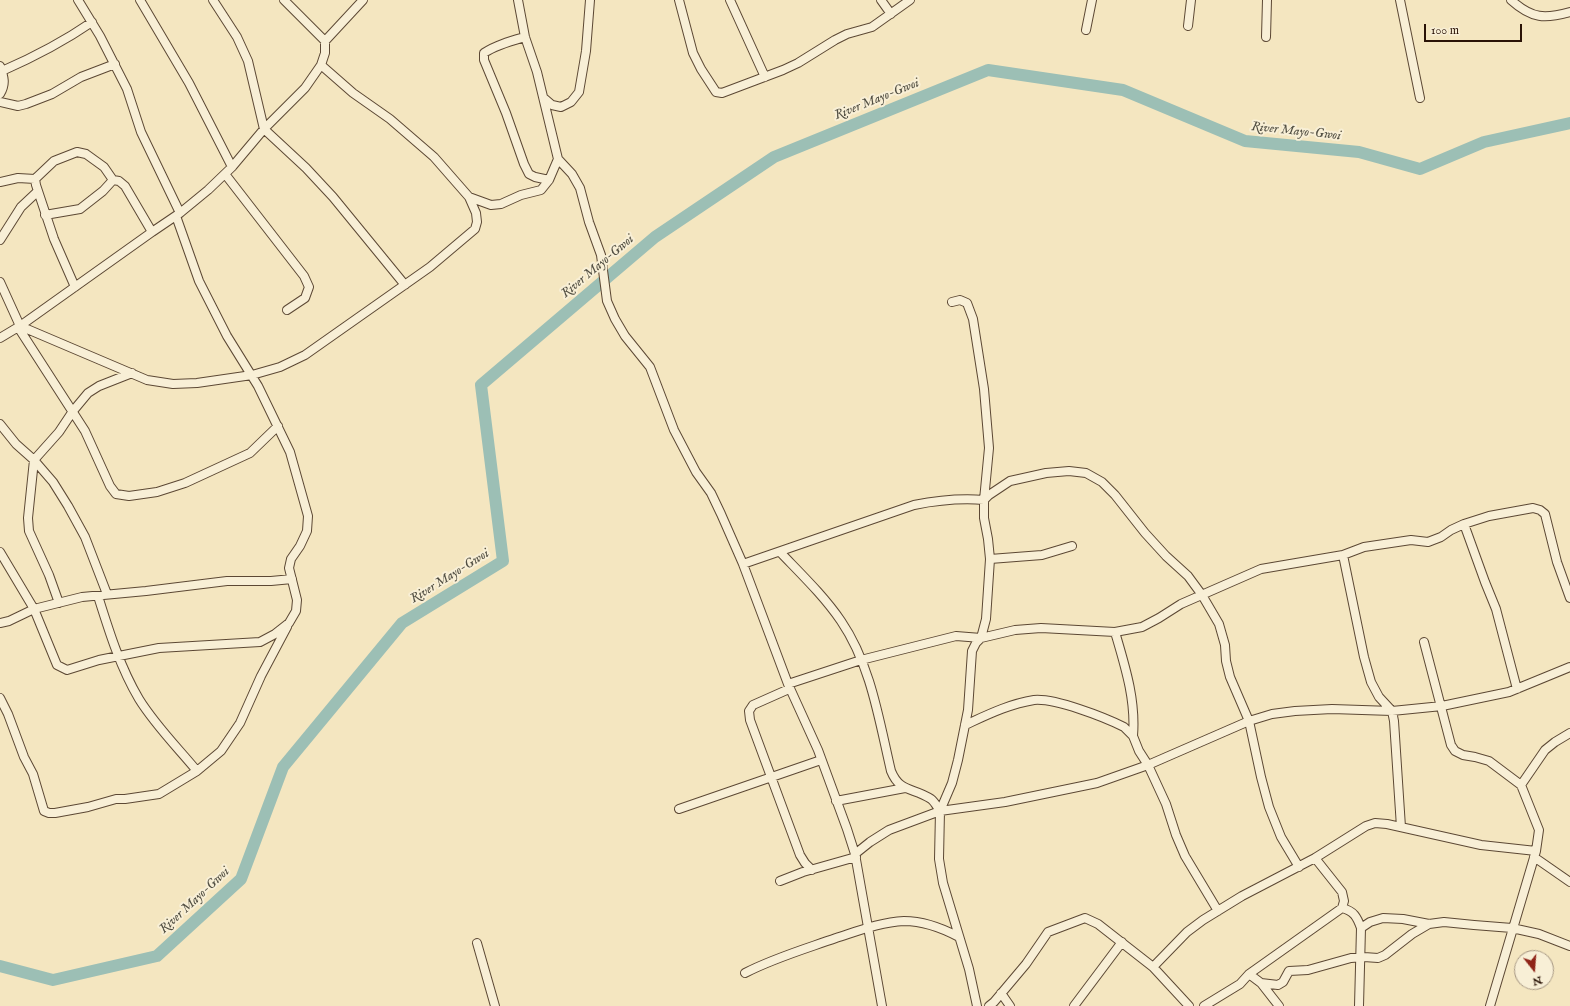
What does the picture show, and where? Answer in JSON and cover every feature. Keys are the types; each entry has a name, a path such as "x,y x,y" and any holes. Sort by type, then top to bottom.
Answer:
{"street":[{"path":"0,698 8,714 24,757 33,774 44,811 49,813 88,807 116,799 159,794 197,771 221,751 240,723 261,676 296,612 297,600 289,568 291,559 308,531 308,516 290,452 252,375 227,336 199,281 178,215 141,132 127,89 92,22 78,0"},
{"path":"140,0 189,82 232,167"},
{"path":"213,0 237,37 248,61 264,129 306,168 333,197 405,285"},
{"path":"0,338 178,215 208,190 232,167 264,129 305,88 321,65 325,53 324,40 284,0"},
{"path":"324,40 363,0"},
{"path":"518,0 525,37 545,99 558,159 572,174 580,188 589,222 601,255 607,301 625,336 650,367 674,430 696,472 711,494 743,564 788,687 821,760 856,856 882,1006"},
{"path":"545,99 552,105 561,107 571,102 579,92 586,51 590,0"},
{"path":"680,0 693,53 701,70 716,92 722,93 798,63 834,40 847,34 872,27 910,0"},
{"path":"730,0 765,77"},
{"path":"881,0 891,14"},
{"path":"1086,30 1092,0"},
{"path":"1188,26 1191,0"},
{"path":"1266,37 1267,0"},
{"path":"1400,0 1420,98"},
{"path":"1513,1 1522,9 1542,17 1570,12"},
{"path":"0,94 3,89 4,80 1,69 26,61 67,39 92,22"},
{"path":"525,37 508,41 488,50 484,54 484,60 529,174 549,180"},
{"path":"0,102 18,106 26,104 52,94 81,77 115,64"},
{"path":"19,326 147,380 173,384 197,383 252,375 280,367 305,355 430,267 475,229 476,213 469,197 434,157 390,119 353,93 321,65"},
{"path":"0,182 18,178 35,179 54,161 77,152 86,154 104,167 113,180 119,181 125,186 152,232"},
{"path":"469,197 491,205 501,204 521,195 541,190 549,180 558,159"},
{"path":"225,174 304,276 309,286 305,298 287,310"},
{"path":"35,179 37,192 45,215 75,287"},
{"path":"45,215 80,209 103,191 113,180"},
{"path":"0,240 21,207 37,192"},
{"path":"0,282 19,326 85,431 110,486 116,494 122,496 157,492 185,483 250,453 278,426"},
{"path":"952,302 960,300 967,303 973,319 984,389 989,448 984,500 984,518 990,559 986,619 981,638 976,643 972,651 968,710 952,783 940,811 939,859 943,883 969,969 977,1006"},
{"path":"59,603 29,531 28,518 34,460 59,432 73,411 88,393 99,386 132,373"},
{"path":"0,424 16,444 34,460 53,482 85,537 107,594"},
{"path":"984,500 988,494 1010,481 1046,473 1069,471 1086,473 1102,482 1115,495 1145,533 1166,556 1188,576 1202,595 1219,624 1225,645 1226,661 1230,677 1249,721 1269,806 1282,837 1299,867"},
{"path":"743,564 914,505 960,498 984,500"},
{"path":"812,870 800,855 750,720 750,711 753,706 759,702 788,687 861,660 956,636 981,638 1015,630 1041,628 1115,632 1142,627 1181,604 1261,568 1343,555 1364,547 1411,540 1428,542 1441,537 1464,524 1489,516 1533,508 1540,510 1545,514 1557,562 1570,598"},
{"path":"1464,524 1496,610 1518,689"},
{"path":"990,559 1042,555 1072,546"},
{"path":"0,552 34,609 54,659 57,665 62,669 67,670 99,660 166,647 260,642 275,634 289,623"},
{"path":"780,552 832,608 855,644 871,684 891,771 895,781 900,785 921,793 932,800 940,811"},
{"path":"1343,555 1362,651 1371,682 1379,697 1392,711 1394,721 1401,827"},
{"path":"0,624 34,609 82,597 227,581 271,581 292,579"},
{"path":"98,596 118,656 139,699 151,716 197,771"},
{"path":"1115,632 1126,671 1134,711 1133,736"},
{"path":"1424,642 1451,745 1455,751 1463,755 1489,761 1521,786 1539,830 1539,838 1535,854 1490,1006"},
{"path":"780,881 856,856 870,842 889,830 940,811 1005,802 1097,783 1148,765 1249,721 1272,714 1332,709 1392,711 1442,706 1509,692 1570,667"},
{"path":"965,725 1010,705 1035,700 1057,702 1115,722 1124,727 1133,736 1139,751 1148,765 1166,804 1176,835 1185,856 1218,911"},
{"path":"1521,786 1545,750 1570,733"},
{"path":"679,809 821,760"},
{"path":"836,801 906,788"},
{"path":"1153,967 1187,932 1203,920 1242,896 1315,858 1366,826 1375,823 1401,827 1481,845 1535,854 1570,882"},
{"path":"1204,1006 1240,984 1249,974 1342,908 1344,901 1342,892 1315,858"},
{"path":"1342,908 1351,910 1361,928 1359,1006"},
{"path":"989,1006 1026,964 1045,935 1053,929 1085,918 1098,924 1153,967 1189,1006"},
{"path":"1361,928 1370,922 1383,918 1403,919 1429,924 1444,922 1512,928 1539,934 1570,946"},
{"path":"745,973 768,961 887,923 905,921 924,923 943,928 960,937"},
{"path":"1261,983 1278,985 1283,982 1288,971 1308,970 1360,957 1378,958 1385,955 1412,934 1429,924"},
{"path":"1074,1006 1122,942"},
{"path":"477,943 495,1006"},
{"path":"1249,974 1261,983 1279,1006"},
{"path":"1001,993 1010,1006"}],"waterway":[{"name":"River Mayo-Gwoi","path":"0,966 53,980 157,956 241,879 283,767 402,623 503,561 481,385 655,237 774,157 988,70 1123,90 1245,141 1359,152 1420,169 1484,142 1570,123"}]}
